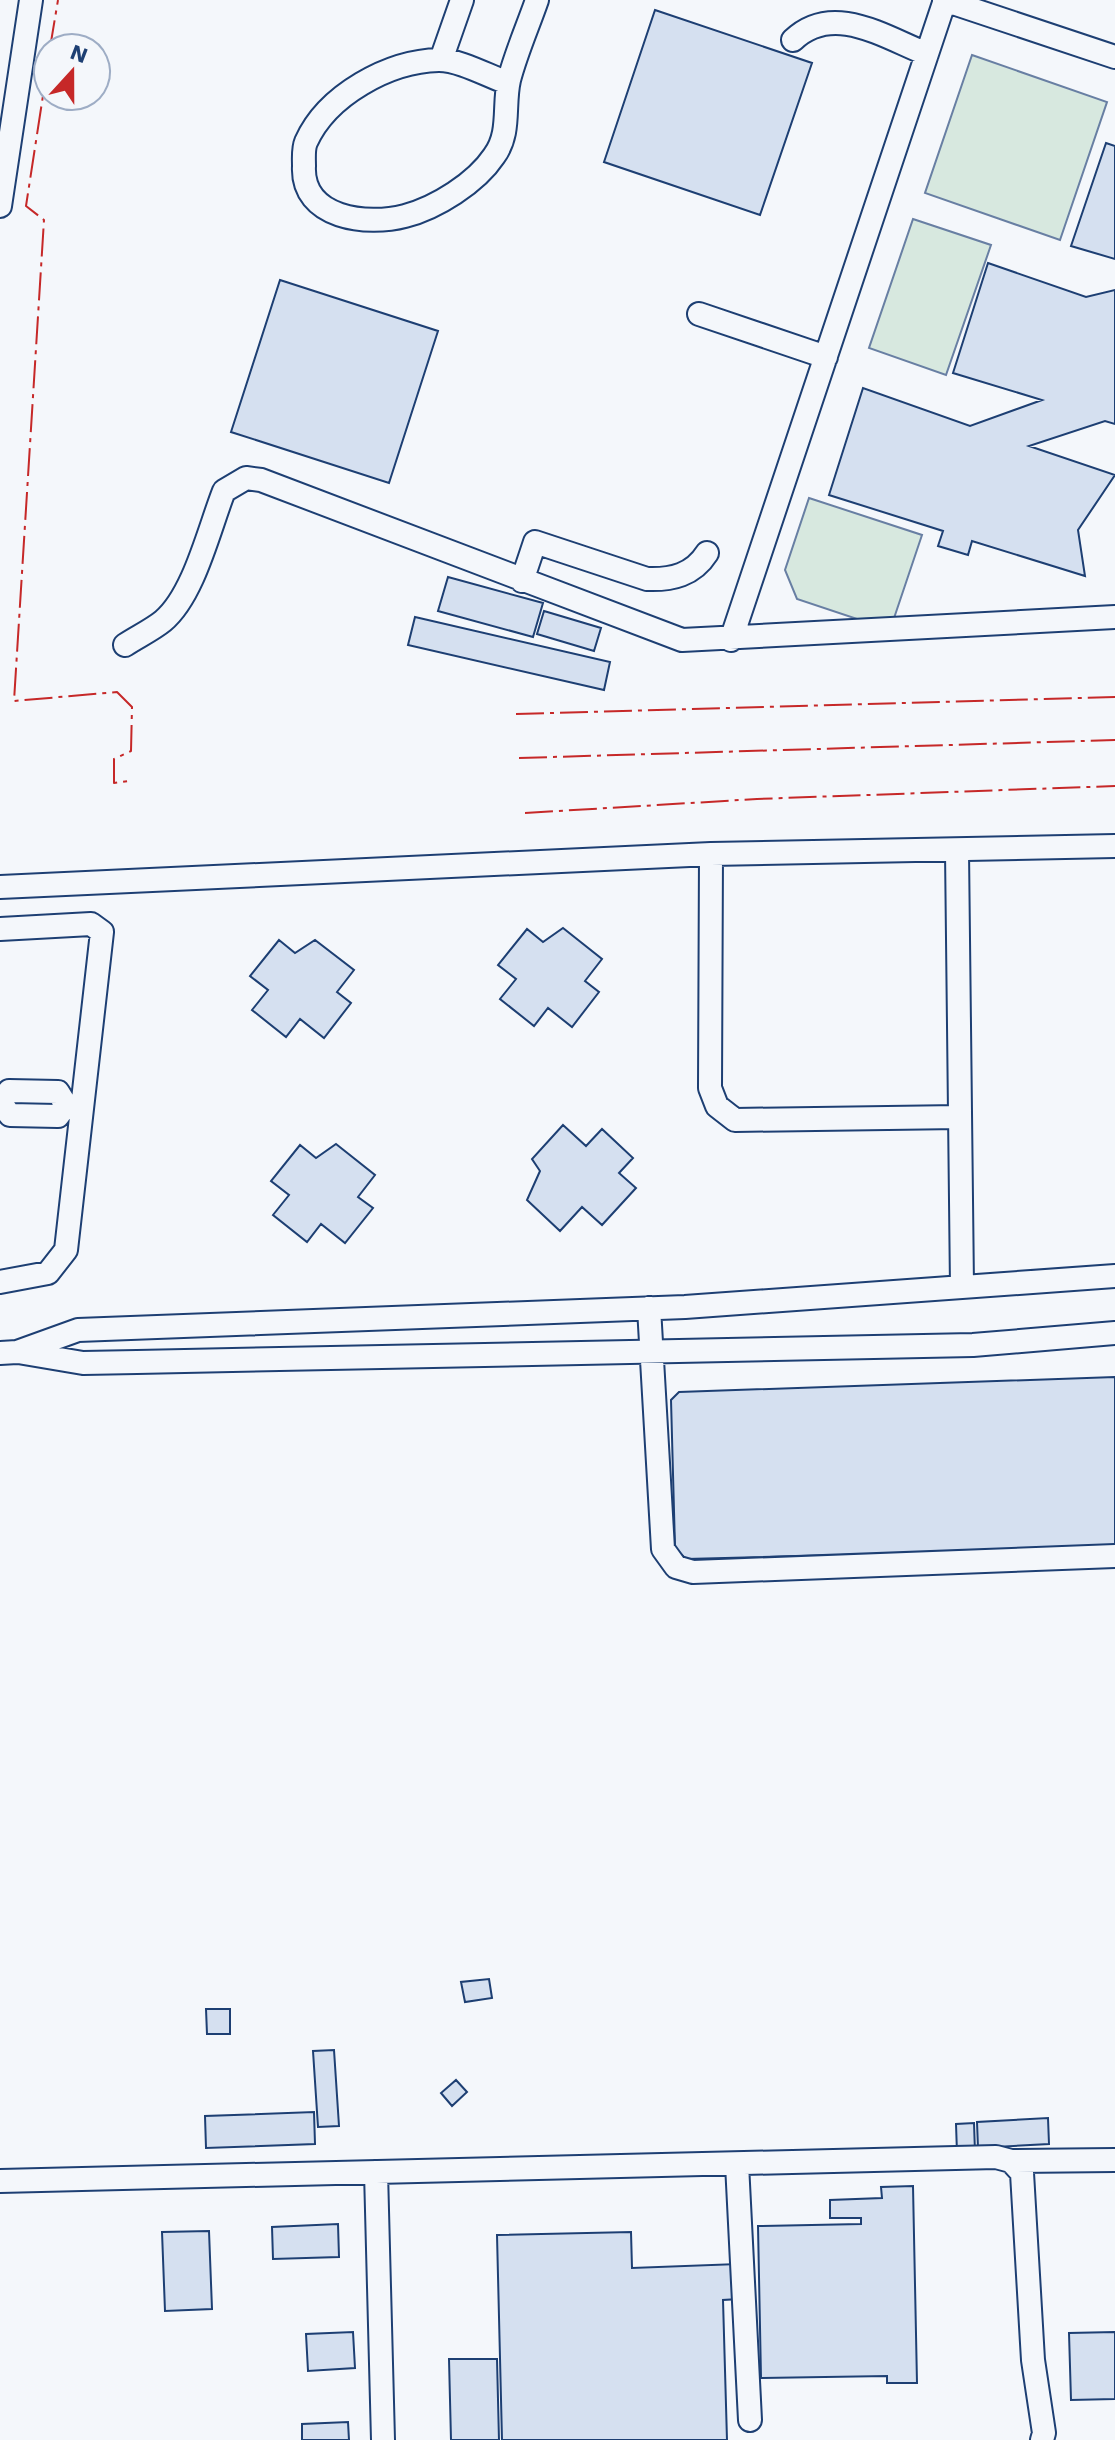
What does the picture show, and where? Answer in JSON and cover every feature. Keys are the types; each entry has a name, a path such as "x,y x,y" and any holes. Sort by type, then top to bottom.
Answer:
{"street":[{"path":"0,206 31,0"},
{"path":"441,60 462,0"},
{"path":"508,83 441,60 392,69 357,88 327,110 305,144 303,175 313,200 346,218 383,222 419,212 465,184 495,156 507,124 508,83 537,0"},
{"path":"944,0 962,0"},
{"path":"731,640 944,0"},
{"path":"944,0 1115,57"},
{"path":"793,40 804,30 836,20 927,54"},
{"path":"699,314 826,357"},
{"path":"125,645 162,622 176,607 187,587 224,491 246,478 261,480 682,640 731,640 1115,617"},
{"path":"522,581 535,542 647,579 663,580 687,574 699,566 707,553"},
{"path":"0,887 711,854 1115,846"},
{"path":"957,851 962,1287"},
{"path":"711,854 710,1088 717,1106 735,1120 959,1117"},
{"path":"0,929 91,924 102,932 75,1106 66,1250 48,1273 0,1282"},
{"path":"0,1103 9,1091 58,1092 75,1106"},
{"path":"8,1352 78,1330 649,1308 1115,1276"},
{"path":"649,1308 663,1549 676,1567 693,1572 1115,1556"},
{"path":"8,1352 83,1363 973,1345 1115,1333"},
{"path":"0,2181 996,2157 1011,2161 1115,2160"},
{"path":"1011,2161 1022,2173 1033,2360 1044,2433 1042,2440"},
{"path":"737,2164 750,2420"},
{"path":"376,2172 383,2440"}],"shaded area":[{"path":"972,55 1107,102 1060,240 925,193"},
{"path":"913,219 991,245 946,375 869,348"},
{"path":"809,498 922,535 890,630 797,599 785,570"}],"building":[{"path":"655,10 812,63 760,215 604,162"},
{"path":"1106,143 1115,146 1115,259 1071,246"},
{"path":"988,263 1086,297 1115,290 1115,424 1105,421 1029,446 1115,475 1078,530 1085,576 972,541 968,555 938,546 943,531 829,495 863,388 970,426 1042,400 953,373"},
{"path":"280,280 438,331 389,483 231,432"},
{"path":"448,577 543,603 533,637 438,611"},
{"path":"544,611 601,628 594,651 537,634"},
{"path":"415,617 610,662 604,690 408,645"},
{"path":"563,928 602,959 585,981 599,992 572,1027 548,1008 534,1026 500,999 516,979 498,965 527,929 543,942"},
{"path":"279,940 295,953 315,940 354,970 337,992 351,1003 324,1038 300,1019 286,1037 252,1010 268,990 250,976"},
{"path":"563,1125 586,1146 602,1129 633,1158 619,1173 636,1188 602,1225 582,1207 560,1231 527,1200 540,1171 532,1159"},
{"path":"336,1144 375,1175 358,1197 373,1208 345,1243 321,1224 307,1242 273,1215 289,1195 271,1181 300,1145 316,1158"},
{"path":"1115,1377 1115,1548 686,1559 675,1548 671,1400 679,1392"},
{"path":"489,1979 492,1998 465,2002 461,1982"},
{"path":"206,2009 230,2009 230,2034 207,2034"},
{"path":"334,2050 339,2126 318,2127 313,2051"},
{"path":"456,2080 467,2092 452,2106 441,2093"},
{"path":"314,2112 315,2144 206,2148 205,2116"},
{"path":"1048,2118 1049,2144 978,2148 977,2122"},
{"path":"974,2123 975,2152 957,2153 956,2124"},
{"path":"913,2186 917,2383 887,2383 887,2376 761,2378 758,2226 861,2224 861,2218 830,2218 830,2200 882,2198 881,2187"},
{"path":"338,2224 339,2257 273,2259 272,2227"},
{"path":"209,2231 212,2309 165,2311 162,2232"},
{"path":"631,2232 632,2268 738,2264 739,2299 723,2300 727,2440 502,2440 497,2235"},
{"path":"353,2332 355,2368 308,2371 306,2334"},
{"path":"1115,2332 1115,2399 1071,2400 1069,2333"},
{"path":"449,2359 497,2359 499,2440 451,2440"},
{"path":"348,2422 349,2440 302,2440 302,2424"}],"power":[{"path":"53,32 58,0"},
{"path":"40,112 26,206 44,220 14,701 117,692 132,707 131,751 114,759 114,783 129,781"},
{"path":"516,714 1115,697"},
{"path":"519,758 1115,740"},
{"path":"525,813 757,799 1115,786"}]}
